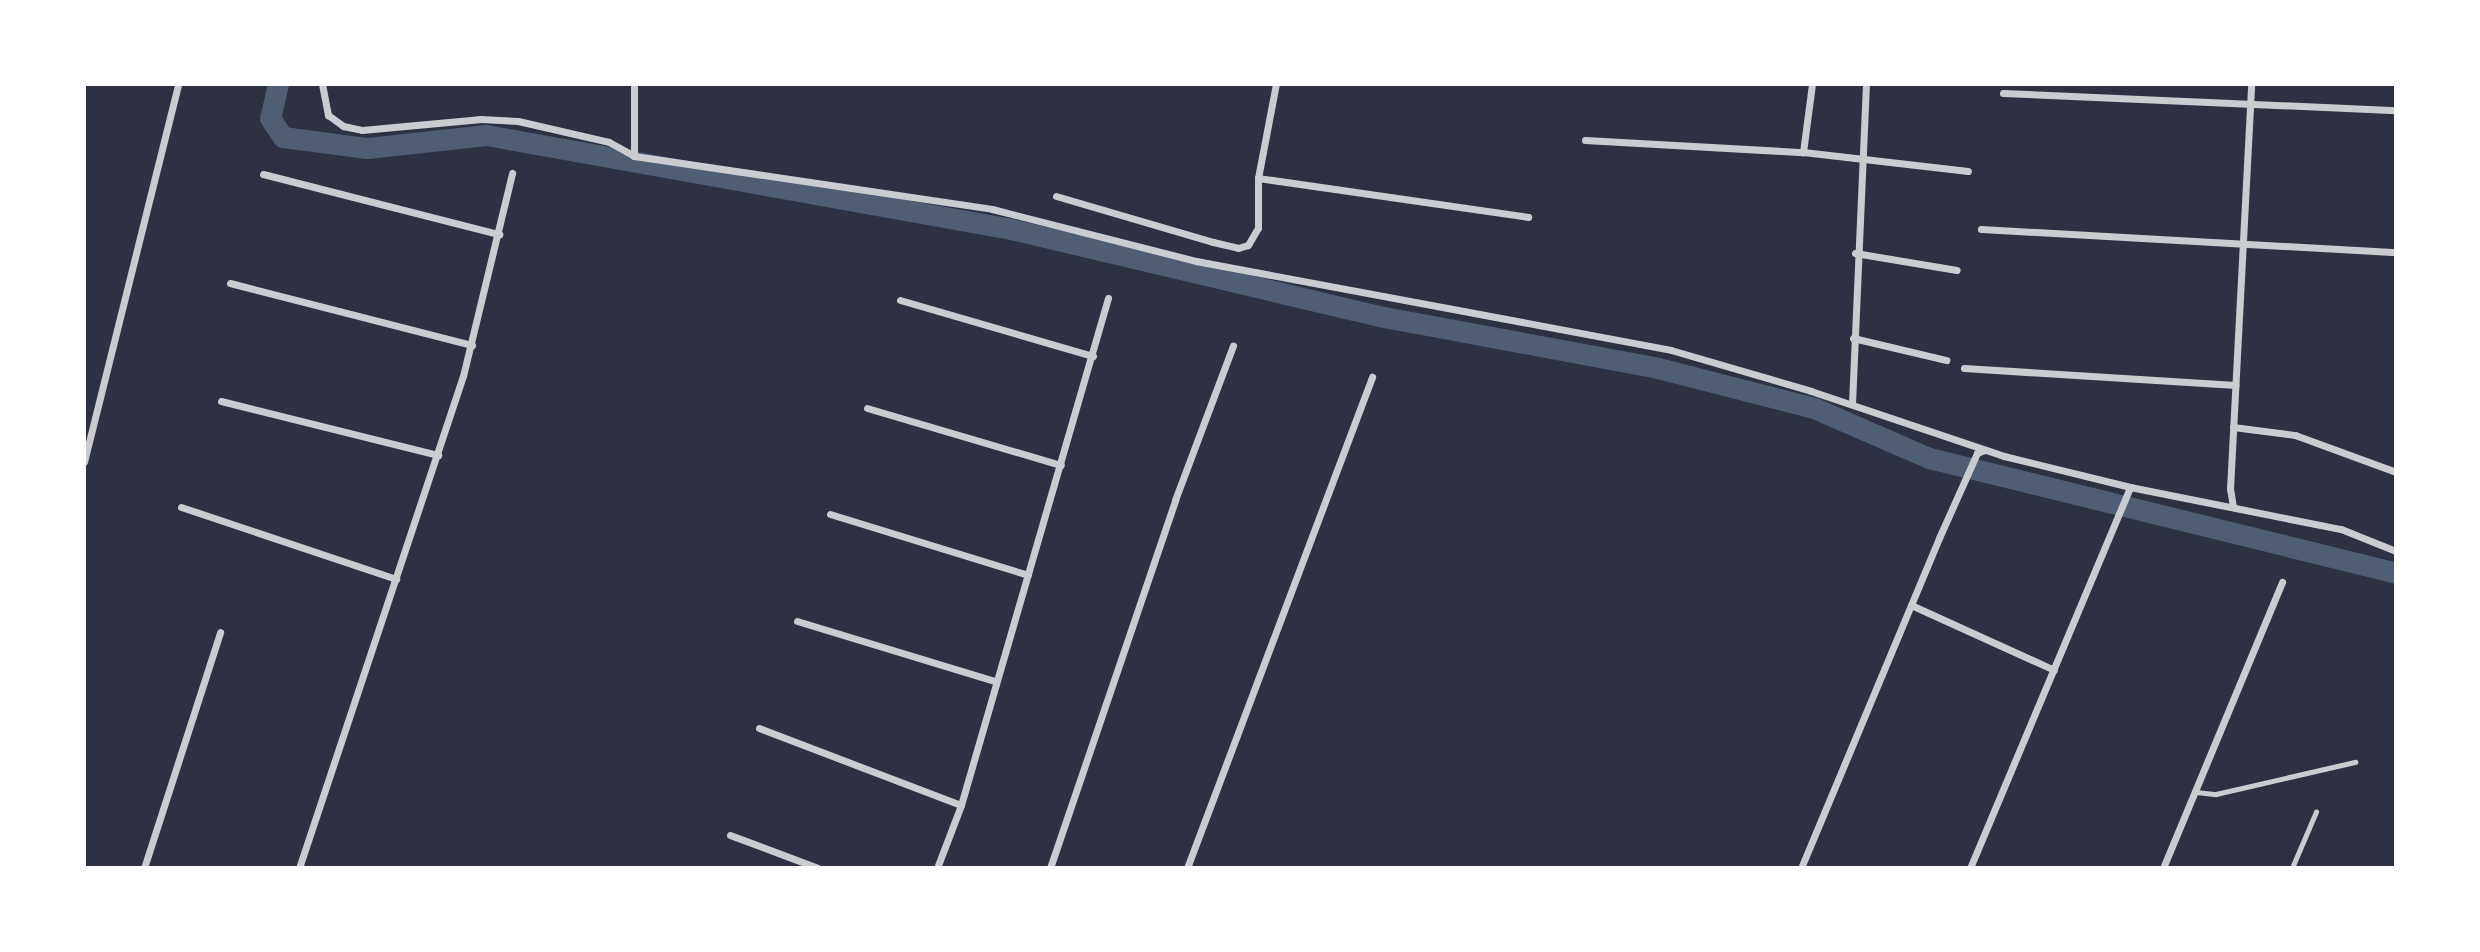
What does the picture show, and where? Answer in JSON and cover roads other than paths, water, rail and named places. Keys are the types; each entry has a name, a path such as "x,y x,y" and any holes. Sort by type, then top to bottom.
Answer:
{"street":[{"path":"84,462 178,84"},
{"path":"322,84 328,115 343,126 382,130 498,118 609,142 634,156 992,209 1196,261 1671,350 1852,404 1986,450 2130,487 2341,529 2396,551"},
{"path":"634,84 634,156"},
{"path":"1056,196 1238,248 1254,242 1258,228 1258,178 1276,84"},
{"path":"1803,152 1811,84"},
{"path":"1852,404 1855,253 1866,84"},
{"path":"2233,507 2233,427 2251,84"},
{"path":"2003,93 2396,110"},
{"path":"1585,139 1860,155 1968,171"},
{"path":"299,868 397,579 472,345 512,173"},
{"path":"263,174 499,234"},
{"path":"1258,178 1528,217"},
{"path":"1981,229 2396,253"},
{"path":"1855,253 1957,270"},
{"path":"230,283 472,345"},
{"path":"937,868 961,805 994,681 1061,465 1108,298"},
{"path":"900,300 1093,356"},
{"path":"1853,338 1946,360"},
{"path":"1050,868 1175,500 1233,346"},
{"path":"1964,368 2235,384"},
{"path":"1187,868 1372,377"},
{"path":"221,401 438,455"},
{"path":"867,408 1061,465"},
{"path":"2233,427 2295,435 2396,472"},
{"path":"1801,868 1958,495 1977,453 1986,450"},
{"path":"1970,868 2054,670 2105,538 2130,487"},
{"path":"181,507 397,579"},
{"path":"830,514 1028,575"},
{"path":"2163,868 2282,582"},
{"path":"1911,605 2054,670"},
{"path":"797,621 994,681"},
{"path":"144,868 220,632"},
{"path":"759,728 961,805"},
{"path":"730,835 818,868"}],"lane":[{"path":"2195,792 2216,794 2355,762"},
{"path":"2292,868 2316,812"}],"waterway":[{"path":"278,84 270,118 283,137 367,148 486,135 1011,229 1384,317 1658,368 1814,408 1929,458 2396,573"}]}
